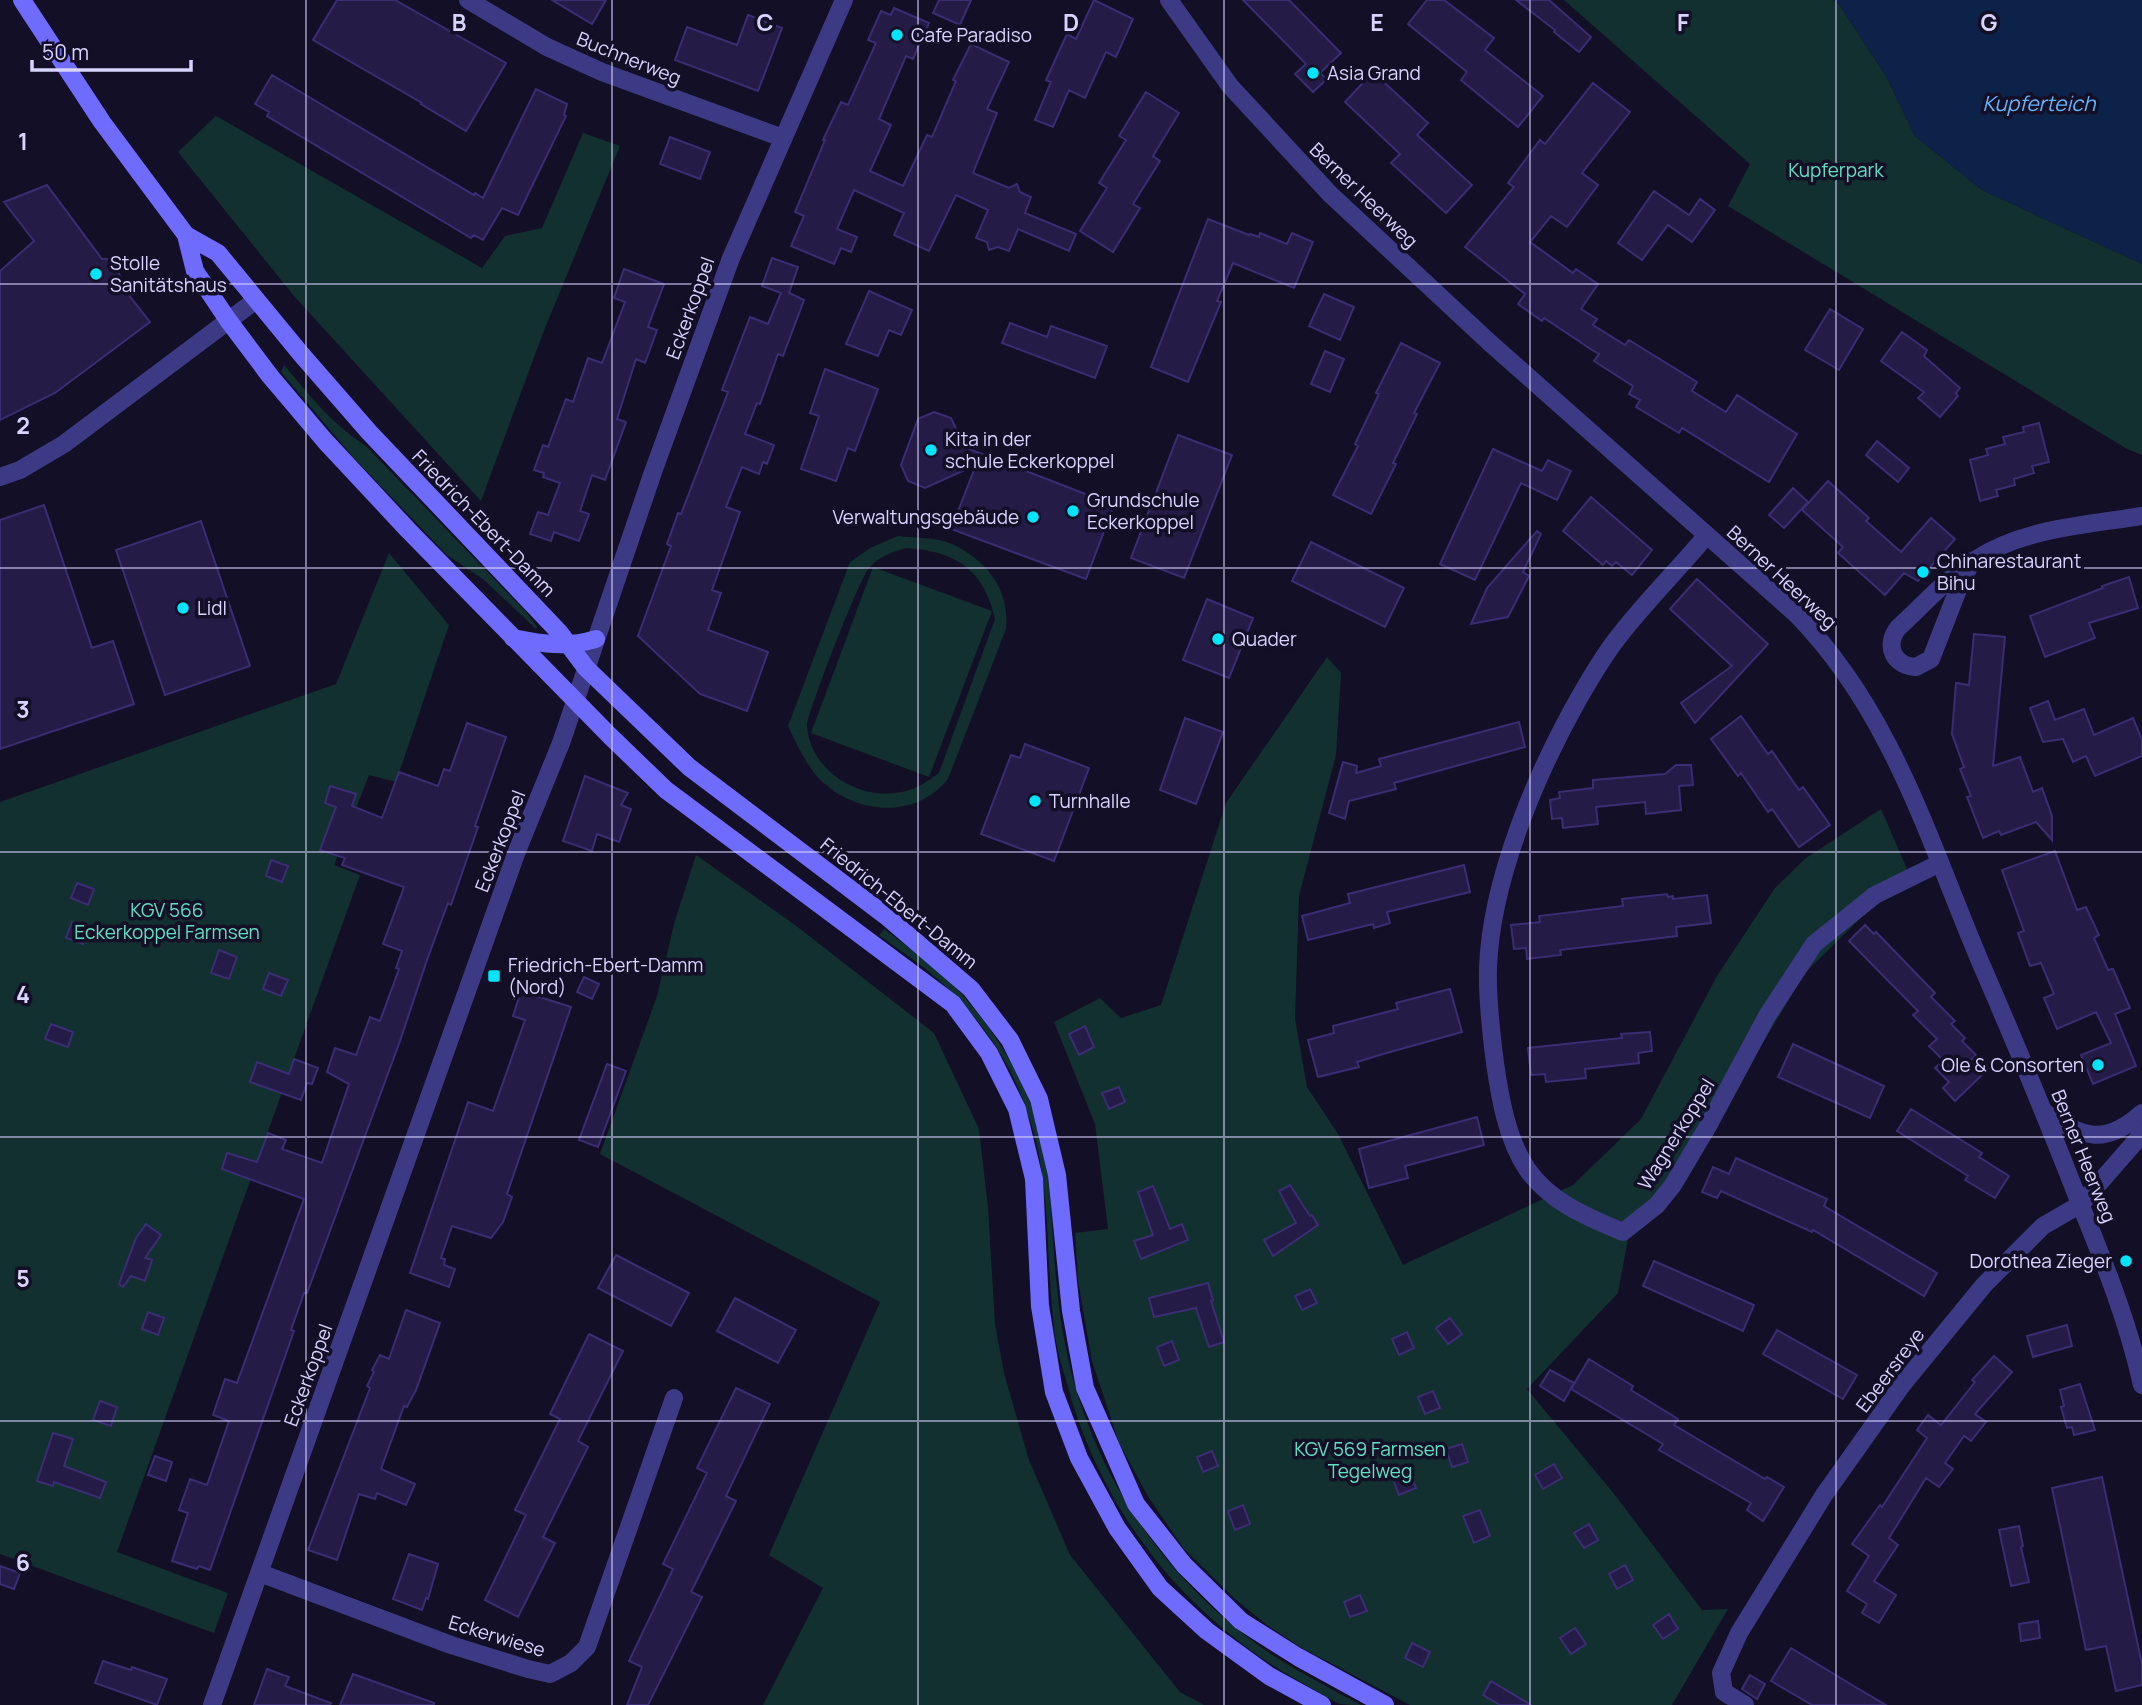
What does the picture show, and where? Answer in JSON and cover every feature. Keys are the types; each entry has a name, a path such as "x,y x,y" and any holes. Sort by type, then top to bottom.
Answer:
{"main road":[{"name":"Friedrich-Ebert-Damm","path":"22,0 95,112 186,235 195,271 228,320 270,376 325,441 513,639 666,790 953,1004 989,1052 1017,1109 1034,1180 1040,1306 1054,1392 1079,1458 1117,1528 1160,1588 1207,1631 1269,1676 1322,1705"},
{"name":"Friedrich-Ebert-Damm","path":"186,235 218,253 369,432 559,632 586,668 689,767 886,916 971,989 1010,1041 1039,1099 1058,1175 1070,1311 1085,1388 1136,1504 1184,1566 1241,1621 1298,1657 1385,1705"},
{"path":"513,639 555,646 596,639"}],"street":[{"name":"Buchnerweg","path":"468,0 547,47 602,72 783,138"},
{"name":"Eckerkoppel","path":"212,1705 517,851 556,757 653,472 731,258 844,0"},
{"name":"Berner Heerweg","path":"1169,0 1230,86 1330,194 1418,278 1796,614 1842,667 1863,697 1884,737 1940,863 2112,1282 2142,1385"},
{"path":"0,477 20,470 64,444 256,300"},
{"path":"1972,561 1931,659 1916,667 1900,663 1891,646 1894,633 1972,561 1988,551 2031,534 2142,516"},
{"name":"Wagnerkoppel","path":"1706,536 1615,641 1561,732 1541,772 1511,850 1497,905 1488,967 1491,1034 1499,1093 1510,1132 1527,1168 1554,1198 1587,1217 1623,1232 1657,1205 1673,1185 1767,1016 1814,944 1875,895 1940,863"},
{"path":"2044,1112 2076,1132 2097,1136 2128,1126 2142,1113"},
{"name":"Ebeersreye","path":"1745,1705 1724,1692 1721,1673 1739,1633 1824,1495 1902,1385 1984,1284 2043,1226 2081,1204 2142,1134"},
{"name":"Eckerwiese","path":"260,1573 451,1645 550,1674 572,1663 587,1647 674,1398"}],"green space":[{"name":"Kupferpark","path":"1564,0 1833,0 1839,4 1886,76 1915,136 1982,190 2142,264 2142,455 2127,449 1728,206 1750,164"},
{"path":"216,116 482,268 505,236 542,228 583,133 620,146 543,333 481,501 294,296 178,152"},
{"path":"284,365 322,409 366,446 527,613 536,629 484,580 447,555 353,457 281,372"},
{"path":"898,536 952,544 976,559 994,578 1004,601 1006,615 1006,629 948,779 934,793 918,802 900,807 882,808 863,804 845,798 829,787 811,769 788,726 850,562 870,548","holes":["906,548 953,559 975,575 990,602 995,619 939,773 906,791 885,794 869,792 840,779 817,757 810,742 807,726 809,717 845,619 869,568 890,553"]},
{"name":"KGV 566 Eckerkoppel Farmsen","path":"389,553 449,625 396,782 369,775 334,865 360,875 117,1552 228,1593 214,1633 0,1554 0,802 336,684"},
{"path":"873,567 992,611 929,777 811,733"},
{"name":"KGV 569 Farmsen Tegelweg","path":"1327,657 1341,673 1336,755 1299,896 1295,1019 1307,1087 1338,1134 1403,1265 1573,1185 1641,1119 1717,976 1775,888 1806,858 1881,809 1914,885 1885,894 1805,973 1661,1211 1628,1239 1618,1293 1527,1389 1615,1495 1702,1610 1728,1609 1672,1705 1410,1705 1302,1648 1235,1599 1184,1549 1149,1498 1119,1443 1092,1361 1078,1281 1075,1233 1108,1229 1095,1124 1054,1022 1100,998 1121,1018 1161,1005 1226,803"},
{"path":"696,855 795,925 934,1033 979,1129 988,1207 995,1324 1004,1373 1029,1460 1070,1555 1180,1692 1204,1705 763,1705 823,1588 769,1555 880,1302 600,1154 657,996 674,924"},
{"path":"884,929 957,989 1005,1052 1029,1099 1044,1150 1048,1176 1059,1306 1066,1349 1094,1440 1115,1483 1168,1561 1200,1596 1235,1628 1285,1663 1361,1705 1333,1701 1276,1668 1241,1643 1181,1589 1131,1526 1093,1456 1078,1419 1056,1342 1042,1175 1030,1119 1019,1090 996,1046 976,1019 935,976 879,935"}],"water":[{"name":"Kupferteich","path":"1833,0 2142,0 2142,264 1982,190 1915,136 1886,76 1839,4"}],"building":[{"path":"337,0 395,0 506,63 466,131 313,40"},
{"path":"552,0 606,0 592,24"},
{"path":"939,0 971,0 960,25 933,13"},
{"path":"1094,0 1133,19 1116,57 1106,52 1085,98 1069,90 1053,127 1035,120 1051,82 1046,80 1067,34 1076,39"},
{"path":"1243,0 1289,0 1341,53 1320,73 1327,79 1313,92 1295,74 1306,64"},
{"path":"1427,0 1444,0 1494,38 1485,50 1543,96 1518,127 1461,80 1467,72 1408,24"},
{"path":"1516,0 1549,0 1591,37 1579,52"},
{"path":"894,8 929,23 913,59 906,56 879,119 891,125 870,171 903,186 927,135 932,137 956,81 953,80 971,44 1009,62 987,109 997,113 973,173 1009,188 1017,184 1020,192 1031,197 1025,213 1076,234 1069,251 1018,229 1009,251 998,247 989,250 987,242 976,238 988,210 956,195 929,251 894,235 904,213 854,190 837,229 857,237 851,252 841,248 834,264 791,246 804,216 795,212 823,140 841,102 848,105 876,43 868,40 881,11 891,15"},
{"path":"748,15 782,28 758,91 675,60 687,27 737,45"},
{"path":"1373,72 1428,123 1417,135 1472,185 1446,213 1391,163 1400,154 1345,102"},
{"path":"272,75 483,198 536,89 567,104 566,116 518,215 502,208 483,240 474,235 471,238 267,116 269,112 255,104"},
{"path":"1593,83 1630,112 1582,173 1598,185 1567,227 1551,216 1530,242 1573,273 1576,269 1598,284 1581,309 1597,319 1593,325 1625,345 1629,340 1697,382 1692,391 1726,412 1737,395 1797,434 1769,482 1682,428 1679,433 1636,407 1640,400 1629,394 1633,386 1594,361 1599,354 1518,304 1525,294 1465,247 1514,187 1508,183 1540,140 1545,144"},
{"path":"1146,92 1179,113 1153,156 1160,161 1133,204 1140,208 1113,252 1080,231 1107,188 1099,183 1126,140 1119,136"},
{"path":"670,137 710,152 700,179 660,164"},
{"path":"47,185 102,259 109,259 121,277 117,280 150,322 55,393 0,420 0,271 34,241 4,202"},
{"path":"1654,191 1689,215 1700,199 1715,210 1692,242 1668,225 1642,260 1618,243"},
{"path":"1208,219 1249,235 1259,237 1260,233 1287,244 1292,233 1313,242 1294,288 1233,263 1217,301 1221,302 1188,382 1151,367"},
{"path":"772,258 798,267 789,293 804,300 783,356 778,354 760,404 757,403 745,434 774,445 767,464 763,462 759,474 742,467 726,507 740,512 712,590 721,593 708,630 768,652 747,711 700,694 638,636 671,546 667,544 678,513 681,514 728,392 722,390 750,317 768,324 781,293 762,286"},
{"path":"624,269 664,284 648,327 657,330 645,363 636,359 617,419 626,422 605,480 592,475 580,511 589,514 579,541 554,532 551,541 530,534 538,512 548,515 560,483 543,477 544,473 534,470 543,445 548,447 566,399 573,402 588,358 602,363 625,302 614,298"},
{"path":"869,291 912,310 901,335 889,330 878,356 846,344"},
{"path":"1324,294 1354,307 1340,340 1309,326"},
{"path":"1830,309 1863,329 1839,370 1805,350"},
{"path":"1010,323 1047,337 1051,326 1107,346 1095,378 1002,343"},
{"path":"1902,332 1927,350 1924,356 1960,388 1956,393 1958,396 1940,417 1918,398 1924,392 1881,361"},
{"path":"1401,343 1440,363 1414,413 1417,414 1393,463 1396,464 1371,514 1333,495 1358,446 1355,444 1379,394 1376,393"},
{"path":"1325,351 1344,359 1330,392 1311,384"},
{"path":"825,369 878,389 855,451 848,448 836,481 801,469 819,416 810,413"},
{"name":"Verwaltungsgebäude","path":"934,412 951,418 959,435 956,444 1114,505 1086,579 951,529 976,465 925,488 908,481 901,465 918,419"},
{"path":"2039,423 2049,462 2032,466 2034,473 2014,479 2015,485 1996,490 1998,496 1980,501 1970,460 1988,455 1986,449 2005,444 2003,437 2024,432 2023,427"},
{"path":"1178,435 1232,455 1184,578 1131,558"},
{"path":"1877,441 1909,468 1898,482 1866,455"},
{"path":"1493,449 1542,471 1548,460 1571,471 1557,500 1521,483 1475,580 1440,564"},
{"path":"1828,481 1869,518 1866,521 1901,552 1931,518 1955,539 1918,581 1904,573 1885,595 1838,553 1843,547 1802,510"},
{"path":"1793,488 1808,502 1784,528 1769,515"},
{"path":"1591,497 1652,550 1632,575 1616,562 1612,566 1606,561 1603,565 1563,531"},
{"path":"44,505 92,648 113,641 134,704 0,749 0,520"},
{"name":"Lidl","path":"201,521 250,666 165,695 116,550"},
{"path":"1537,531 1541,534 1523,572 1529,576 1508,617 1471,624 1487,588"},
{"path":"1311,542 1404,588 1385,627 1292,581"},
{"path":"2129,577 2138,608 2089,623 2095,638 2045,657 2030,616"},
{"path":"1697,579 1768,644 1695,723 1681,703 1732,666 1670,609"},
{"name":"Quader","path":"1207,599 1253,618 1229,678 1183,660"},
{"path":"1974,634 2005,637 1993,766 2020,757 2033,792 2042,788 2052,816 2052,840 2036,822 2001,835 1999,831 1983,838 1967,797 1971,796 1960,769 1964,767 1952,734 1956,683 1969,685"},
{"path":"2048,701 2055,720 2084,709 2094,735 2133,718 2142,740 2142,756 2095,776 2086,756 2073,762 2063,739 2043,742 2030,708"},
{"path":"1741,716 1768,754 1772,751 1799,790 1803,787 1830,825 1799,847 1772,809 1768,812 1741,773 1738,776 1711,739"},
{"path":"1185,718 1223,732 1196,804 1160,790"},
{"path":"1519,722 1525,747 1394,783 1396,789 1349,801 1345,819 1329,813 1343,762 1357,766 1356,773 1381,766 1379,759"},
{"path":"467,723 506,737 451,905 448,903 320,1258 307,1293 304,1293 291,1330 294,1331 210,1570 172,1561 188,1513 179,1510 190,1479 207,1485 229,1421 213,1415 225,1379 237,1383 304,1199 222,1169 227,1153 257,1162 268,1133 286,1140 282,1149 322,1163 349,1084 327,1072 335,1048 356,1055 370,1017 380,1021 399,969 396,968 402,951 383,944 404,887 342,865 345,858 320,850 336,807 325,803 330,786 356,794 352,806 382,818 399,772 438,786 444,769 450,771"},
{"name":"Turnhalle","path":"1025,744 1089,768 1054,861 981,834 1011,755 1020,758"},
{"path":"1676,765 1691,765 1693,785 1679,786 1681,810 1646,814 1645,802 1596,807 1598,824 1563,828 1562,818 1552,819 1550,800 1560,798 1559,792 1593,788 1593,780 1665,774"},
{"path":"585,776 628,793 621,805 631,809 619,842 597,834 592,851 563,841"},
{"path":"2055,851 2077,910 2086,907 2099,935 2094,938 2108,970 2113,969 2130,1008 2115,1014 2136,1066 2093,1084 2081,1055 2111,1043 2096,1012 2057,1029 2044,998 2054,994 2041,963 2030,966 2018,933 2024,931 2002,870"},
{"path":"271,860 288,866 282,882 266,876"},
{"path":"1464,865 1470,892 1387,912 1390,923 1374,928 1373,924 1308,940 1302,916 1350,903 1348,894"},
{"path":"77,883 94,889 88,905 71,898"},
{"path":"1667,894 1668,897 1673,896 1673,899 1707,895 1711,923 1676,927 1677,936 1560,950 1561,955 1527,959 1526,948 1514,949 1511,925 1540,922 1539,916 1623,906 1622,899"},
{"path":"72,922 88,928 83,944 66,938"},
{"path":"1865,925 1874,934 1876,932 1935,993 1931,997 1955,1021 1951,1024 1965,1038 1962,1041 1976,1055 1970,1061 1983,1074 1955,1101 1943,1088 1949,1082 1935,1068 1943,1060 1929,1046 1937,1039 1913,1015 1918,1011 1849,941"},
{"path":"219,950 237,957 229,979 211,973"},
{"path":"269,973 288,980 281,996 263,989"},
{"path":"584,977 599,984 592,999 577,992"},
{"path":"1450,989 1462,1032 1357,1062 1359,1067 1318,1077 1308,1040 1334,1033 1333,1026 1398,1009 1396,1003"},
{"path":"521,991 571,1007 507,1194 512,1197 503,1222 491,1238 452,1226 441,1258 445,1259 444,1265 455,1269 449,1287 410,1273 468,1102 493,1111 525,1020 513,1016"},
{"path":"51,1024 73,1032 68,1047 45,1039"},
{"path":"1085,1026 1094,1047 1079,1055 1069,1034"},
{"path":"1650,1032 1652,1051 1638,1053 1639,1063 1585,1069 1586,1078 1546,1082 1545,1074 1531,1075 1528,1048 1622,1038 1621,1034"},
{"path":"1793,1044 1884,1086 1870,1118 1778,1077"},
{"path":"294,1059 318,1068 312,1084 307,1083 301,1100 250,1082 257,1062 289,1074"},
{"path":"607,1064 626,1071 598,1147 579,1140"},
{"path":"1119,1087 1125,1102 1109,1109 1102,1093"},
{"path":"1911,1109 1982,1153 1979,1157 2009,1176 1995,1198 1965,1180 1968,1176 1897,1131"},
{"path":"1477,1117 1484,1145 1405,1166 1408,1178 1369,1188 1359,1149"},
{"path":"1736,1158 1827,1199 1824,1206 1937,1273 1924,1296 1813,1230 1812,1232 1721,1191 1717,1198 1702,1192 1713,1167 1729,1174"},
{"path":"1290,1185 1318,1225 1273,1256 1264,1240 1296,1223 1279,1191"},
{"path":"1153,1186 1170,1229 1182,1224 1188,1240 1141,1259 1134,1241 1153,1235 1138,1192"},
{"path":"146,1224 161,1235 145,1258 152,1260 145,1281 131,1276 123,1287 119,1284 136,1238"},
{"path":"616,1255 689,1293 671,1326 598,1288"},
{"path":"1654,1261 1754,1305 1743,1331 1643,1286"},
{"path":"1208,1283 1224,1342 1209,1347 1196,1308 1154,1317 1149,1298"},
{"path":"1310,1289 1317,1303 1302,1310 1295,1296"},
{"path":"735,1298 796,1330 778,1363 717,1331"},
{"path":"406,1310 440,1323 416,1390 407,1407 404,1406 381,1469 415,1484 406,1505 377,1493 375,1499 359,1494 337,1560 308,1550 370,1388 367,1386 374,1372 372,1370 380,1355 389,1359"},
{"path":"148,1312 164,1318 158,1335 142,1329"},
{"path":"1450,1318 1462,1334 1448,1344 1436,1328"},
{"path":"2067,1325 2072,1346 2033,1357 2027,1336"},
{"path":"1777,1330 1857,1375 1843,1399 1763,1354"},
{"path":"1407,1332 1414,1348 1399,1355 1392,1339"},
{"path":"589,1334 623,1351 578,1441 588,1447 543,1537 555,1543 518,1617 485,1600 526,1515 515,1510 560,1419 550,1414"},
{"path":"1172,1341 1179,1360 1164,1366 1157,1347"},
{"path":"1994,1356 2012,1372 1975,1414 1986,1422 1971,1441 1964,1436 1945,1463 1953,1469 1939,1487 1926,1478 1889,1538 1898,1545 1874,1581 1896,1595 1879,1623 1862,1613 1867,1604 1847,1591 1869,1556 1852,1544 1880,1505 1882,1507 1927,1438 1917,1430 1928,1415 1941,1425 1975,1382 1972,1380"},
{"path":"1589,1359 1633,1386 1631,1390 1678,1419 1674,1425 1765,1479 1767,1477 1784,1487 1763,1521 1747,1510 1751,1503 1659,1450 1663,1444 1571,1389"},
{"path":"1550,1370 1574,1383 1564,1401 1540,1386"},
{"path":"2080,1384 2095,1430 2074,1435 2072,1427 2067,1428 2060,1390"},
{"path":"736,1388 770,1404 726,1496 736,1501 691,1592 702,1597 648,1705 627,1705 642,1667 629,1661 673,1569 663,1564 707,1473 697,1468"},
{"path":"1433,1391 1440,1408 1425,1414 1418,1397"},
{"path":"100,1401 117,1407 111,1426 93,1420"},
{"path":"53,1433 73,1439 64,1466 106,1482 100,1498 54,1482 53,1486 37,1481"},
{"path":"1462,1444 1468,1462 1452,1467 1446,1449"},
{"path":"1212,1451 1218,1466 1203,1472 1197,1457"},
{"path":"155,1456 172,1462 166,1481 148,1475"},
{"path":"1554,1464 1562,1478 1543,1489 1535,1475"},
{"path":"1409,1472 1416,1488 1399,1495 1393,1479"},
{"path":"2102,1477 2142,1664 2142,1685 2116,1691 2106,1646 2086,1650 2052,1488"},
{"path":"1243,1505 1250,1524 1235,1530 1228,1511"},
{"path":"1480,1510 1490,1536 1474,1543 1463,1516"},
{"path":"1589,1524 1598,1540 1584,1548 1574,1533"},
{"path":"2019,1526 2029,1582 2011,1586 1999,1530"},
{"path":"409,1554 438,1564 422,1610 393,1599"},
{"path":"1625,1565 1633,1580 1617,1589 1609,1574"},
{"path":"0,1566 20,1573 14,1589 0,1584"},
{"path":"1360,1595 1367,1611 1350,1617 1344,1602"},
{"path":"1669,1614 1678,1629 1663,1639 1653,1625"},
{"path":"2038,1621 2040,1638 2021,1641 2019,1624"},
{"path":"1575,1628 1586,1644 1571,1654 1560,1638"},
{"path":"1412,1643 1430,1652 1423,1667 1405,1658"},
{"path":"1791,1648 1886,1705 1812,1705 1771,1681"},
{"path":"103,1661 167,1679 157,1705 95,1683"},
{"path":"267,1669 289,1677 285,1686 331,1703 330,1705 254,1705"},
{"path":"353,1674 434,1703 434,1705 340,1705"},
{"path":"1750,1675 1765,1684 1757,1699 1742,1689"},
{"path":"1491,1681 1531,1705 1500,1705 1483,1695"}],"place":[{"name":"Cafe Paradiso","path":"897,35"},
{"name":"Asia Grand","path":"1313,73"},
{"name":"Stolle Sanitätshaus","path":"96,274"},
{"name":"Kita in der schule Eckerkoppel","path":"931,450"},
{"name":"Grundschule Eckerkoppel","path":"1073,511"},
{"name":"Verwaltungsgebäude","path":"1033,517"},
{"name":"Chinarestaurant Bihu","path":"1923,572"},
{"name":"Lidl","path":"183,608"},
{"name":"Quader","path":"1218,639"},
{"name":"Turnhalle","path":"1035,801"},
{"name":"Friedrich-Ebert-Damm (Nord)","path":"494,976"},
{"name":"Ole & Consorten","path":"2098,1065"},
{"name":"Dorothea Zieger","path":"2126,1261"}]}
